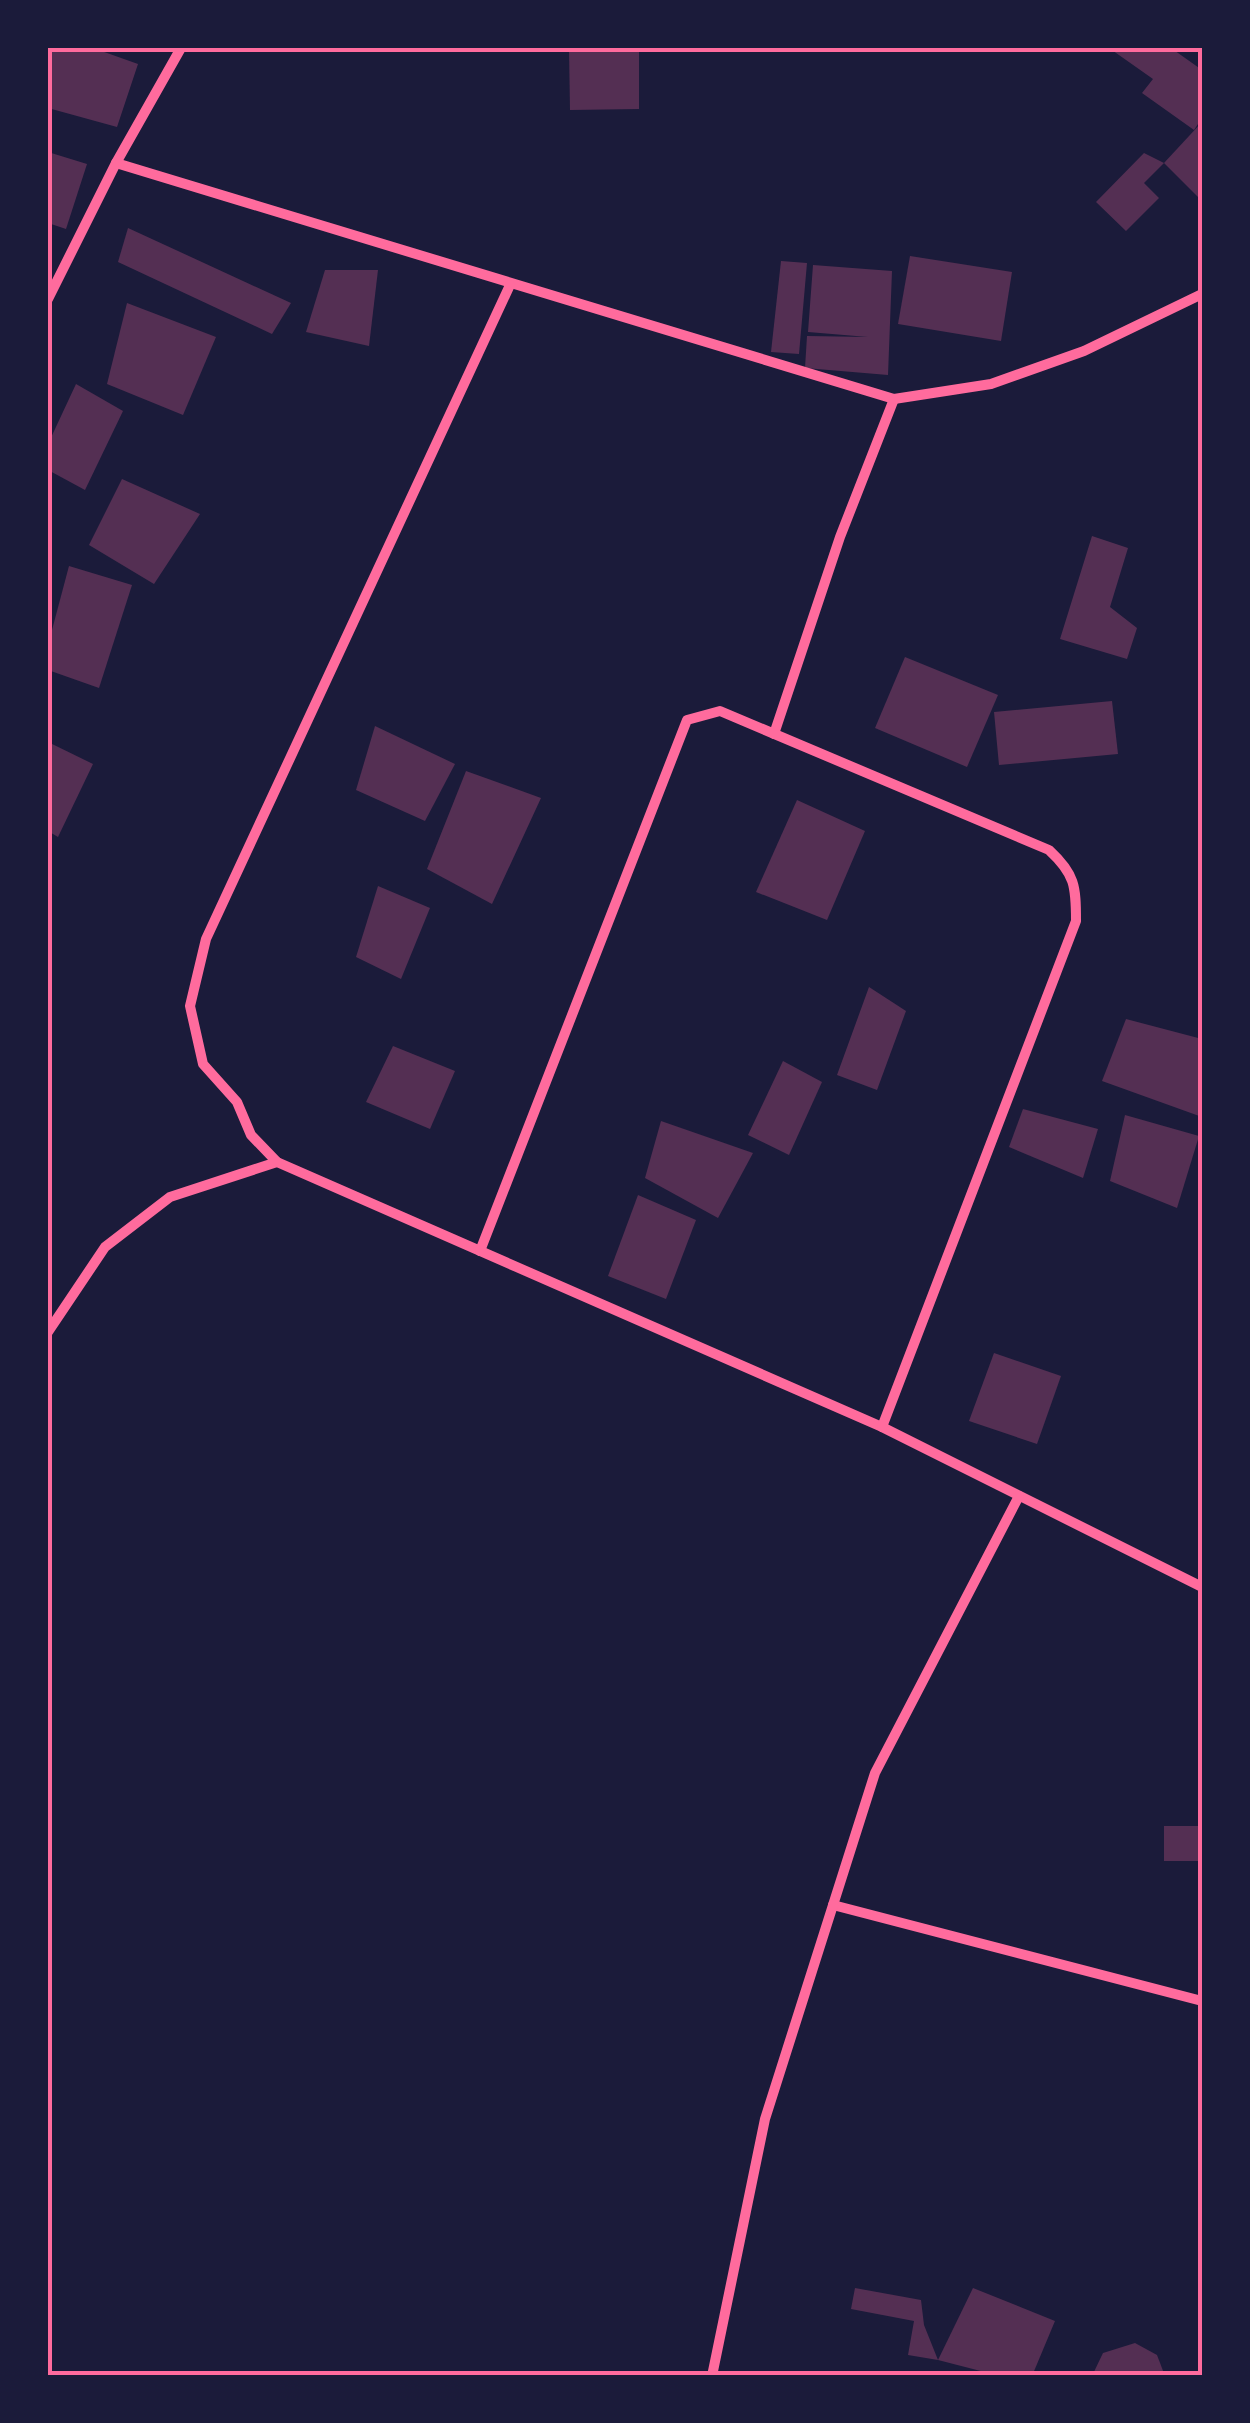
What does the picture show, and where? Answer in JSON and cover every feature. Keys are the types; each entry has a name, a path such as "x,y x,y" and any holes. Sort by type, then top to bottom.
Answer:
{"street":[{"path":"48,298 116,162 181,48"},
{"path":"116,162 894,399 990,384 1084,351 1202,294"},
{"path":"510,284 206,938 190,1006 203,1064 236,1102 251,1136 278,1162 882,1427 1202,1587"},
{"path":"774,734 840,537 894,399"},
{"path":"480,1251 687,720 720,712 1050,850 1069,868 1076,893 1076,921 882,1427"},
{"path":"48,1332 105,1247 170,1197 278,1162"},
{"path":"712,2376 765,2118 875,1773 1020,1496"},
{"path":"833,1906 1202,2001"}],"building":[{"path":"48,48 93,48 138,64 117,127 48,108"},
{"path":"569,48 639,48 639,109 570,110"},
{"path":"1109,48 1171,48 1202,70 1202,118 1194,130 1142,93 1153,79"},
{"path":"1202,122 1202,201 1164,163"},
{"path":"48,152 87,164 66,229 48,223"},
{"path":"1144,153 1164,163 1144,183 1159,198 1126,231 1096,202"},
{"path":"128,228 291,303 272,334 118,262"},
{"path":"910,256 1012,272 1001,341 898,324"},
{"path":"781,261 807,263 799,354 771,352"},
{"path":"813,265 892,271 888,375 805,368 807,336 868,337 808,332"},
{"path":"325,270 378,270 369,346 306,332"},
{"path":"127,303 216,337 183,415 107,384"},
{"path":"76,384 123,411 85,490 48,470 48,444"},
{"path":"122,479 200,514 154,584 89,545"},
{"path":"1092,536 1128,548 1110,607 1137,628 1127,659 1060,639"},
{"path":"69,566 132,585 99,688 48,670 48,645"},
{"path":"905,657 998,695 967,767 875,728"},
{"path":"1112,701 1118,754 999,765 994,712"},
{"path":"375,726 455,764 425,821 356,790"},
{"path":"48,742 93,764 58,837 48,831"},
{"path":"466,771 541,798 492,904 427,869"},
{"path":"797,800 865,831 827,920 756,892"},
{"path":"378,886 430,908 401,979 356,957"},
{"path":"869,987 906,1011 877,1090 837,1075"},
{"path":"1126,1019 1202,1039 1202,1117 1102,1081"},
{"path":"393,1046 455,1071 430,1129 366,1102"},
{"path":"783,1061 822,1082 789,1155 748,1135"},
{"path":"1023,1109 1098,1129 1083,1178 1009,1147"},
{"path":"1125,1115 1199,1136 1177,1208 1110,1181"},
{"path":"661,1121 753,1153 718,1218 645,1178"},
{"path":"638,1195 696,1220 666,1299 608,1276"},
{"path":"994,1353 1061,1376 1037,1444 969,1421"},
{"path":"1164,1826 1202,1826 1202,1861 1164,1861"},
{"path":"855,2288 921,2300 924,2325 938,2360 908,2355 914,2321 851,2309"},
{"path":"973,2288 1055,2321 1032,2376 1000,2376 938,2360"},
{"path":"1135,2343 1157,2355 1165,2376 1092,2376 1103,2353"}]}
